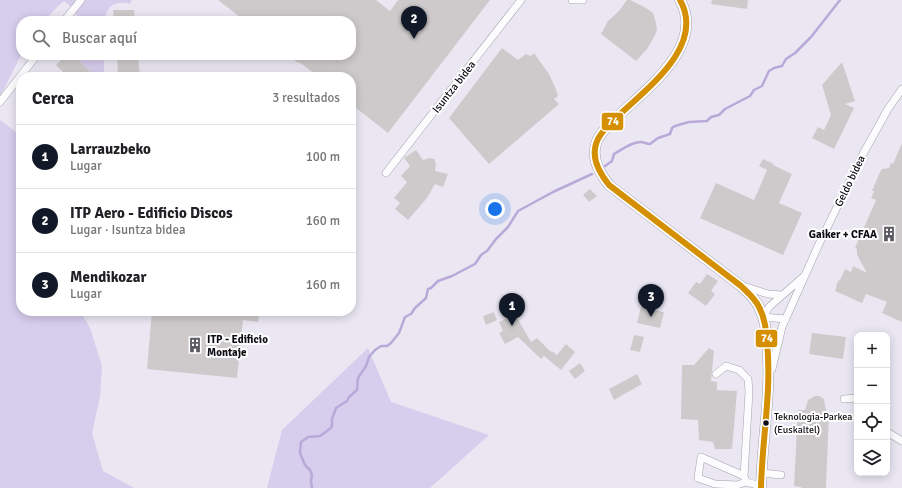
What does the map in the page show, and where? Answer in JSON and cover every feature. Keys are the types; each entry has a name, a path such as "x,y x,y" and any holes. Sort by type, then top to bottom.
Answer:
{"street":[{"path":"68,16 81,0"},
{"name":"Isuntza bidea","path":"386,174 521,0"},
{"path":"572,0 583,0"},
{"path":"680,0 684,6 687,20 686,34 681,48 666,70 601,134 595,149 595,156 602,176 609,185 741,286 754,298 759,307 765,323 769,382 761,487 745,479 701,457 698,478 719,484 737,484 745,479"},
{"path":"24,72 33,60"},
{"path":"0,102 16,82"},
{"name":"Geldo bidea","path":"769,382 774,354 786,319 805,276 863,154 888,109 902,89"},
{"path":"763,317 769,307 805,276"},
{"path":"741,286 768,294 782,295"},
{"path":"763,317 786,319"},
{"path":"716,374 726,366 739,370 748,379 749,392 745,479"},
{"path":"844,399 854,398"},
{"path":"890,434 902,441"},
{"path":"762,473 781,475"}],"shaded area":[{"path":"0,0 132,0 130,4 120,3 112,5 107,11 106,16 77,16 75,10 64,1 49,16 16,16 16,60 18,60 0,97"},
{"path":"80,60 104,60 104,72 91,72"},
{"path":"0,120 16,132 16,316 83,316 90,328 102,366 100,397 92,433 103,471 134,488 0,488"},
{"path":"368,348 391,402 489,435 430,488 267,488 282,430"}],"building":[{"path":"218,0 376,0 390,11 398,0 490,0 388,133 356,108 356,72 312,72 294,60 356,60 356,16 239,16"},
{"path":"627,0 646,8 653,13 656,23 657,30 654,37 647,49 636,61 601,34 608,21 618,12"},
{"path":"712,0 748,0 747,9 711,4"},
{"path":"113,10 134,10 135,16 114,16"},
{"path":"502,48 518,60 526,54 531,56 534,53 549,74 558,96 554,99 559,104 489,164 449,118"},
{"path":"61,60 79,60 91,72 63,72 56,65"},
{"path":"117,60 138,60 140,72 118,72"},
{"path":"842,62 855,101 845,104 854,108 834,149 812,138 818,127 824,130 831,115 822,85"},
{"name":"Gaiker + CFAA","path":"902,143 902,322 882,313 887,302 866,294 862,303 835,291 836,285 845,269 851,272 853,266 867,273 857,255 857,249 855,248 876,200 871,198 874,191 872,191 880,172 882,169 889,168 891,163 893,164"},
{"path":"416,150 423,160 430,158 434,159 436,163 435,171 448,174 443,187 435,184 427,198 408,220 395,209 400,203 394,198 407,182 401,176 410,166 404,158"},
{"path":"763,159 792,174 779,203 802,213 783,255 700,218 716,183 754,200 767,170 759,166"},
{"path":"590,189 597,196 589,202 583,195"},
{"path":"707,274 718,281 711,291 715,294 706,306 688,293 696,282 700,284"},
{"path":"641,307 664,312 660,328 637,323"},
{"path":"494,312 497,320 486,325 483,316"},
{"path":"515,314 531,342 537,338 551,352 552,351 557,355 566,344 575,352 561,370 544,356 541,359 518,337 505,344 499,333 503,331 499,322"},
{"name":"ITP - Edificio Montaje","path":"152,316 259,316 258,322 243,320 237,378 147,369"},
{"path":"812,333 846,337 843,359 809,354"},
{"path":"634,335 644,337 640,352 630,350"},
{"path":"709,348 714,351 711,381 717,382 717,390 737,391 732,449 715,449 713,442 699,440 698,420 681,419 682,365 694,365"},
{"path":"580,363 585,371 575,379 569,371"},
{"path":"637,374 642,384 614,400 609,389"},
{"path":"815,396 819,396 824,399 826,411 829,412 826,488 801,488 794,486 798,410 805,410 808,400"}],"waterway":[{"path":"605,166 612,161 614,154 630,144 637,142 650,144 658,138 670,134 672,128 675,126 689,122 707,121 711,117 719,115 725,109 750,96 754,90 762,86 769,71 782,66 786,59 795,53 811,37 840,0"},
{"path":"312,488 312,475 310,470 305,465 300,453 301,442 308,437 320,436 331,428 332,419 336,408 347,401 349,397 357,390 358,378 366,366 369,357 381,346 387,346 391,343 399,333 405,317 411,314 426,298 428,289 438,281 452,276 475,264 481,255 487,251 508,227 518,211 553,192 592,174"}],"transit line":[{"name":"74","path":"680,0 686,17 685,34 679,50 657,80 603,132 596,144 595,159 601,173 609,185 741,286 753,298 759,307 765,324 768,360 768,397 761,488"}],"place":[{"name":"ITP Aero - Edificio Discos","path":"414,39"},
{"name":"Gaiker + CFAA","path":"889,234"},
{"name":"Mendikozar","path":"651,317"},
{"name":"Larrauzbeko","path":"512,326"},
{"name":"ITP - Edificio Montaje","path":"195,345"},
{"name":"Teknologia-Parkea (Euskaltel)","path":"766,423"}]}
